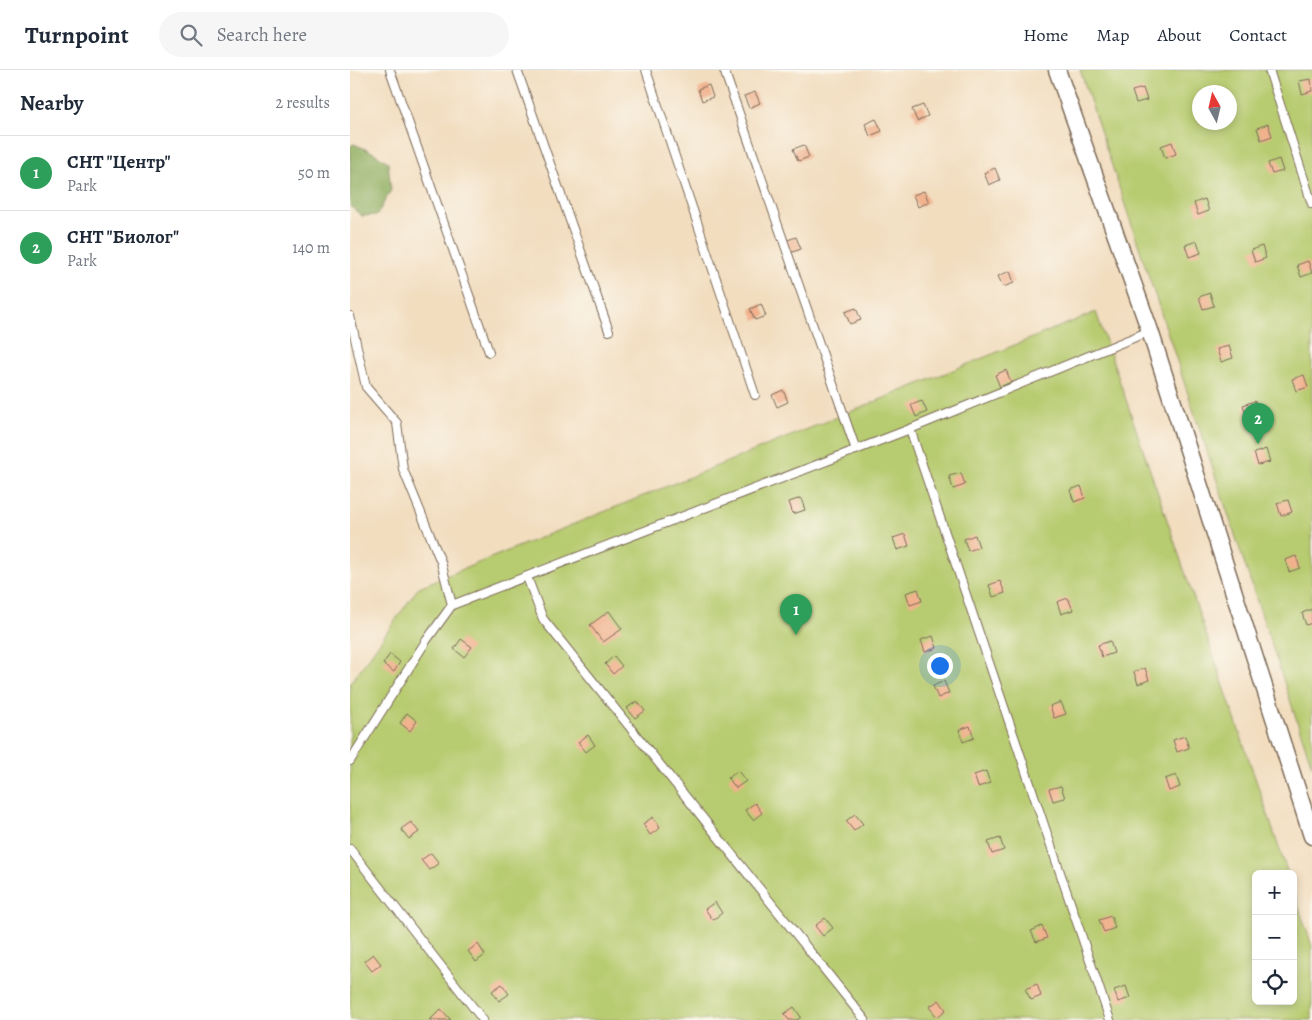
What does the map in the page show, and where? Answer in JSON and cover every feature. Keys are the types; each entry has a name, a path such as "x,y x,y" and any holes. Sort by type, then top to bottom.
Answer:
{"street":[{"path":"1057,70 1150,331 1312,836"}],"lane":[{"path":"390,70 489,352"},
{"path":"517,70 609,331"},
{"path":"646,70 755,395"},
{"path":"724,70 856,450"},
{"path":"1269,70 1312,204"},
{"path":"350,316 366,387 397,423 403,469 440,562 452,605"},
{"path":"350,761 426,641 452,605 910,429 1150,331"},
{"path":"910,429 1110,1020"},
{"path":"527,577 543,619 865,1020"},
{"path":"350,849 483,1020"}],"green space":[{"path":"1080,70 1312,70 1312,766"},
{"path":"354,144 388,162 391,190 377,215 362,216 350,206 350,146"},
{"path":"1096,312 1287,870 1252,870 1252,1005 1297,1005 1297,903 1312,946 1312,1020 350,1020 350,684 419,587"}],"building":[{"path":"1311,79 1312,91 1302,94 1299,81"},
{"path":"709,85 713,97 702,101 698,89"},
{"path":"1143,88 1147,100 1136,103 1132,91"},
{"path":"755,92 760,103 749,108 744,96"},
{"path":"923,105 928,116 917,121 912,109"},
{"path":"876,119 882,131 870,136 865,124"},
{"path":"1268,124 1272,136 1261,140 1257,128"},
{"path":"1172,142 1176,154 1165,158 1161,146"},
{"path":"804,145 809,157 798,161 793,149"},
{"path":"1279,159 1283,171 1272,174 1268,163"},
{"path":"995,168 1000,180 989,185 984,173"},
{"path":"924,191 929,202 918,207 913,195"},
{"path":"1205,199 1209,211 1198,215 1194,203"},
{"path":"796,237 801,249 790,253 785,241"},
{"path":"1197,241 1201,253 1189,257 1185,245"},
{"path":"1262,246 1266,258 1255,262 1251,250"},
{"path":"1308,261 1312,273 1301,277 1297,265"},
{"path":"1010,271 1014,283 1003,287 998,276"},
{"path":"1210,293 1214,306 1203,309 1199,297"},
{"path":"761,304 766,316 755,320 750,309"},
{"path":"856,308 861,320 850,324 845,312"},
{"path":"1229,346 1233,358 1221,362 1217,349"},
{"path":"1006,370 1011,382 1000,387 995,375"},
{"path":"1304,375 1308,387 1296,391 1292,379"},
{"path":"783,390 788,402 777,407 772,395"},
{"path":"922,401 927,412 916,417 911,405"},
{"path":"1255,401 1259,413 1247,417 1243,405"},
{"path":"1266,449 1270,462 1258,465 1254,453"},
{"path":"961,473 965,485 953,489 949,476"},
{"path":"1081,486 1085,498 1074,502 1070,490"},
{"path":"801,498 805,510 793,514 789,502"},
{"path":"1288,500 1292,512 1281,516 1277,503"},
{"path":"905,534 909,546 897,550 893,538"},
{"path":"975,535 979,547 968,551 964,539"},
{"path":"1296,556 1300,568 1289,572 1285,560"},
{"path":"1000,581 1005,593 993,597 989,585"},
{"path":"918,589 922,601 910,605 906,593"},
{"path":"1068,598 1073,610 1061,614 1057,602"},
{"path":"1312,609 1312,623 1306,625 1302,613"},
{"path":"609,611 622,629 603,642 590,625"},
{"path":"933,636 937,648 925,652 921,640"},
{"path":"461,639 472,647 464,657 454,649"},
{"path":"1110,641 1114,653 1102,657 1098,645"},
{"path":"390,654 400,662 394,672 383,664"},
{"path":"614,656 622,666 613,674 605,664"},
{"path":"1145,668 1149,680 1138,684 1134,672"},
{"path":"944,681 949,693 938,698 933,686"},
{"path":"637,701 645,711 635,718 627,708"},
{"path":"1061,702 1066,714 1054,718 1050,706"},
{"path":"407,713 417,721 410,731 400,723"},
{"path":"970,726 974,738 963,742 959,730"},
{"path":"588,735 595,745 586,752 578,742"},
{"path":"1185,736 1189,748 1177,752 1173,740"},
{"path":"738,771 746,781 736,788 728,778"},
{"path":"986,771 990,783 978,787 974,775"},
{"path":"1176,775 1180,787 1169,791 1165,779"},
{"path":"1061,786 1065,798 1053,801 1049,789"},
{"path":"755,803 762,813 753,820 745,810"},
{"path":"855,814 863,824 854,831 846,821"},
{"path":"653,817 660,828 650,835 643,824"},
{"path":"411,822 419,832 409,839 401,829"},
{"path":"1000,838 1004,850 992,854 988,842"},
{"path":"431,853 439,863 429,870 421,860"},
{"path":"715,902 722,913 713,920 705,909"},
{"path":"1111,916 1115,928 1104,932 1099,920"},
{"path":"825,918 833,928 823,936 815,926"},
{"path":"1042,926 1047,938 1036,942 1031,931"},
{"path":"478,944 485,955 476,962 468,951"},
{"path":"373,954 381,964 372,971 364,961"},
{"path":"502,984 509,994 499,1001 492,991"},
{"path":"1037,984 1041,996 1031,1000 1025,989"},
{"path":"1126,986 1130,998 1118,1002 1114,990"},
{"path":"939,1000 946,1010 937,1017 929,1007"},
{"path":"794,1007 801,1017 797,1020 789,1020 784,1014"},
{"path":"441,1009 451,1020 430,1020"}],"place":[{"name":"СНТ \"Биолог\"","path":"1258,444"},
{"name":"СНТ \"Центр\"","path":"796,635"}]}
